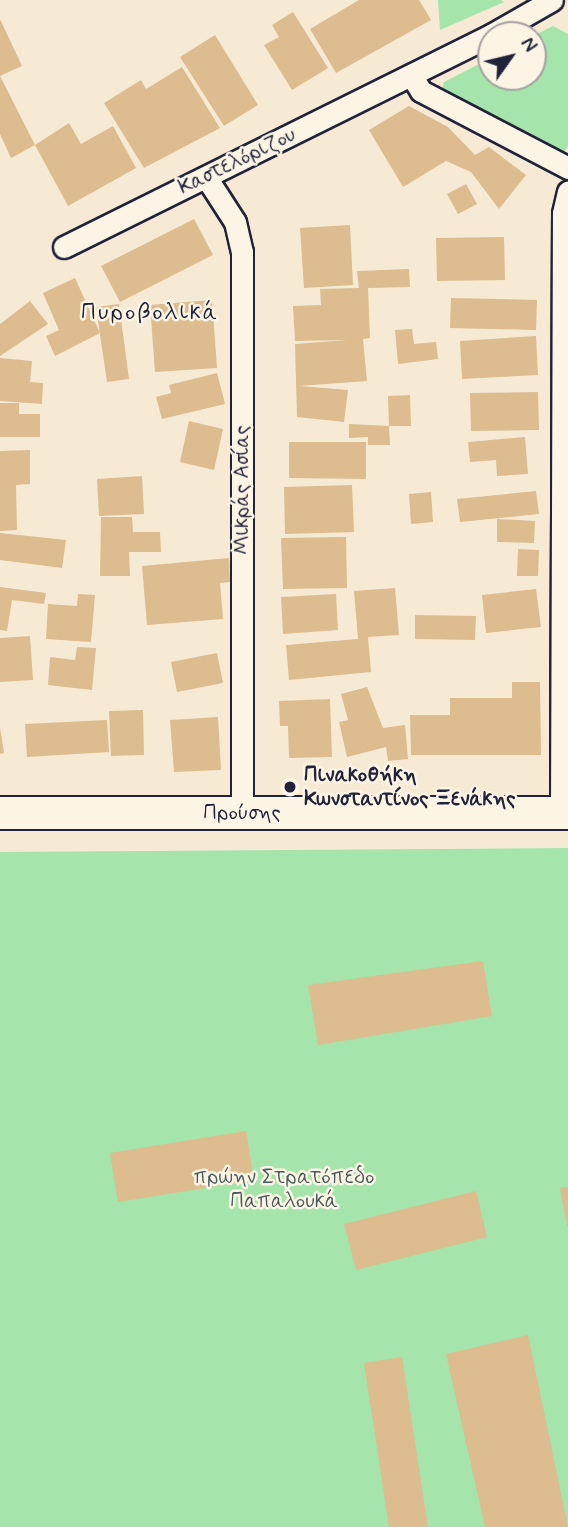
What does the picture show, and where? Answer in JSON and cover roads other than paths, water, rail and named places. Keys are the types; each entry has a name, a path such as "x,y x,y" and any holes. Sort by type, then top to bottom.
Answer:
{"main road":[{"name":"Προύσης","path":"0,813 564,813"}],"street":[{"name":"Καστελόριζου","path":"515,21 552,0"},
{"name":"Καστελόριζου","path":"64,247 477,42"},
{"path":"411,75 421,91 568,168"},
{"name":"Μικράς Ασίας","path":"206,177 235,222 242,252 242,813"},
{"path":"564,813 563,213 568,192"}],"place":[{"name":"Πινακοθήκη Κωνσταντίνος Ξενάκης","path":"290,787"}],"district":[{"name":"Πυροβολικά","path":"150,313"}],"park label":[{"name":"πρώην Στρατόπεδο Παπαλουκά","path":"284,1189"}]}
